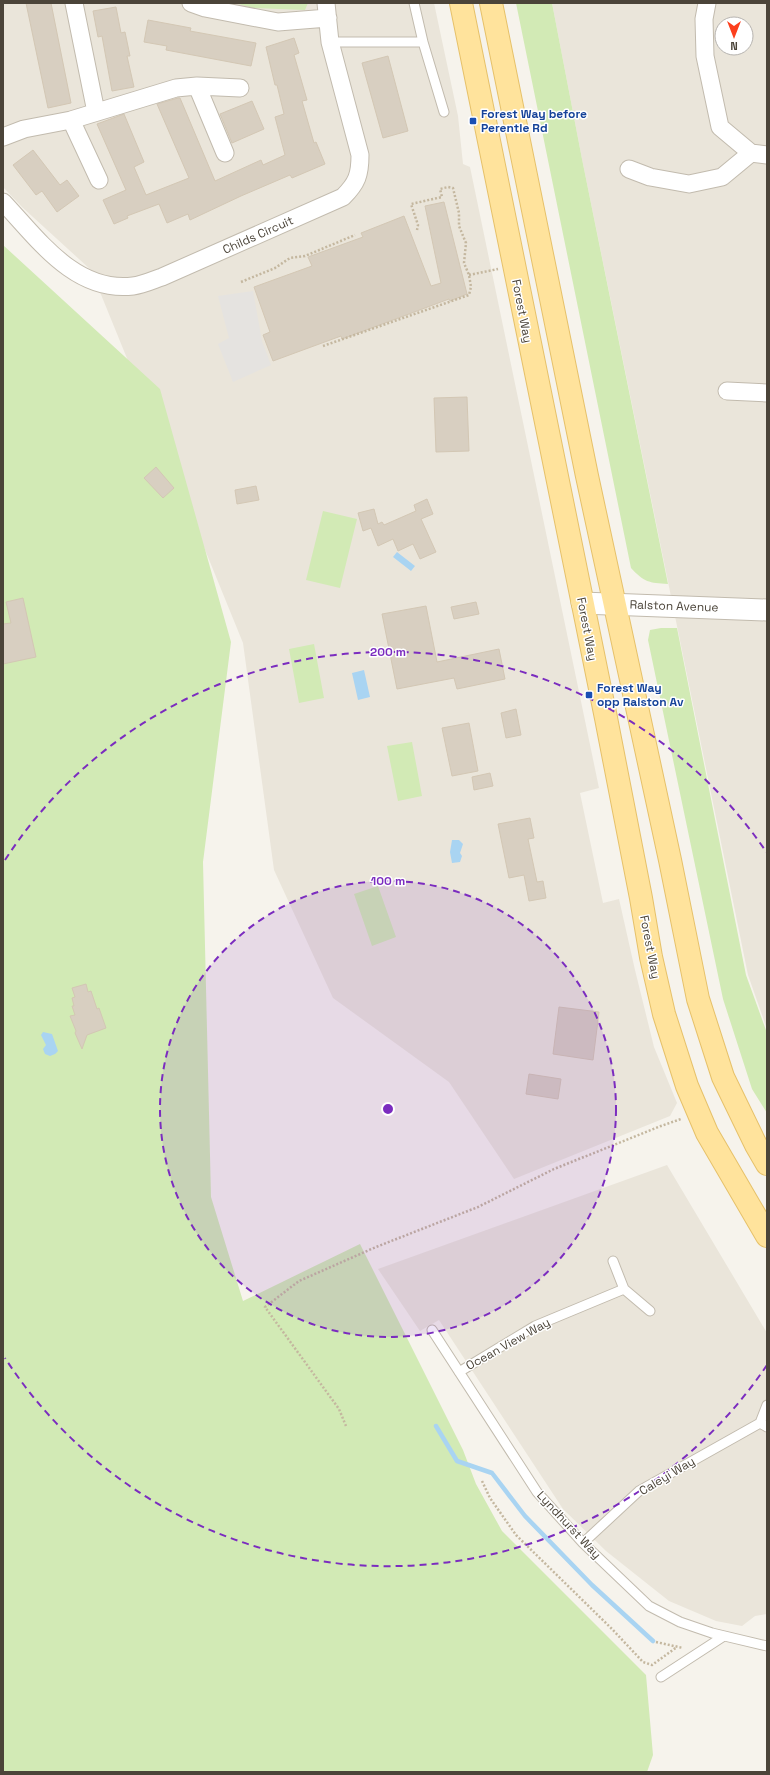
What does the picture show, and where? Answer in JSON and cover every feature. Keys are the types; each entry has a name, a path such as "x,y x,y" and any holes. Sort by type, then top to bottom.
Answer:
{"main road":[{"name":"Forest Way","path":"461,3 641,898 651,957 666,1021 687,1086 707,1133 767,1236"},
{"path":"491,3 614,604 670,860 698,999 724,1077 756,1145 767,1164"}],"street":[{"path":"74,3 96,112"},
{"path":"191,3 205,8 278,22 327,11"},
{"path":"629,169 650,177 689,184 722,177 759,154 720,127 705,56 704,19 707,3"},
{"name":"Childs Circuit","path":"3,202 57,259 77,274 92,281 110,286 134,286 162,277 343,197 354,186 360,169 360,155 330,42 327,11"},
{"path":"197,86 225,153"},
{"path":"3,137 24,129 71,120 176,88 197,86 240,88"},
{"path":"71,120 99,180"},
{"path":"727,391 767,392"},
{"name":"Ralston Avenue","path":"582,603 767,610"}],"lane":[{"path":"414,3 423,42 444,112"},
{"path":"330,42 423,42"},
{"path":"612,1261 624,1289 650,1311"},
{"name":"Ocean View Way","path":"459,1372 535,1326 624,1289"},
{"name":"Lyndhurst Way","path":"432,1330 537,1492 583,1543 649,1606 680,1622 724,1636 767,1646"},
{"name":"Caleyi Way","path":"583,1543 639,1491 764,1425 767,1405"},
{"path":"661,1677 724,1636"}],"path":[{"path":"323,346 469,295 471,287 469,275 464,264 466,243 459,226 459,213 453,188 448,187 440,189 442,197 411,204 418,225 417,230"},
{"path":"240,282 275,268 290,258 305,256 355,235"},
{"path":"469,275 499,269"},
{"path":"346,1426 339,1409 265,1307 299,1281 369,1250 478,1207 554,1169 661,1126 699,1115"},
{"path":"482,1481 490,1498 516,1535 612,1629 643,1662 652,1665 677,1647"},
{"path":"656,1642 699,1652"}],"shaded area":[{"path":"3,3 434,3 458,116 463,164 470,167 599,788 580,793 603,903 619,899 654,1047 677,1103 670,1116 514,1179 449,1082 333,998 274,870 243,643 91,270 22,207 3,187"},
{"path":"552,3 767,3 767,1029 748,975 582,159"},
{"path":"253,291 262,341 271,365 233,382 218,344 229,338 218,296"},
{"path":"667,1165 767,1333 767,1614 755,1616 742,1626 716,1621 669,1601 606,1551 563,1509 439,1320 420,1331 378,1269"}],"green space":[{"path":"235,3 308,3 305,10 253,8"},
{"path":"516,3 552,3 668,584 647,581 631,568"},
{"path":"3,245 160,389 231,642 203,862 211,1197 243,1301 360,1244 463,1450 476,1484 502,1531 646,1675 653,1755 647,1772 3,1772"},
{"path":"323,511 357,519 340,588 306,580"},
{"path":"677,628 746,975 767,1033 767,1113 752,1089 723,999 648,640 650,630"},
{"path":"314,644 324,698 299,703 289,649"},
{"path":"412,742 422,796 398,801 387,746"},
{"path":"378,886 396,937 372,946 354,894"}],"water":[{"path":"397,552 415,566 411,571 393,557"},
{"path":"364,670 370,697 358,700 352,673"},
{"path":"452,840 459,840 463,844 460,853 462,856 460,862 452,863 450,852"},
{"path":"43,1032 52,1034 58,1051 55,1054 50,1056 45,1054 43,1049 46,1045 41,1035"}],"building":[{"path":"26,3 51,3 71,103 48,108"},
{"path":"116,7 121,33 125,32 130,56 127,56 134,87 112,91 102,36 98,37 93,11"},
{"path":"148,20 191,28 190,31 256,43 251,66 166,50 167,46 144,42"},
{"path":"294,38 299,53 294,55 307,100 302,101 314,143 316,142 325,164 292,178 290,175 190,220 188,214 167,223 159,204 127,216 128,218 114,224 103,200 126,190 97,124 124,114 144,162 134,167 146,195 189,178 157,104 178,98 180,98 215,181 261,160 263,165 285,155 275,117 284,114 266,47"},
{"path":"388,56 408,131 383,138 362,63"},
{"path":"252,101 264,129 232,143 220,114"},
{"path":"33,150 60,185 67,180 79,196 57,212 42,191 36,195 13,165"},
{"path":"444,202 467,294 450,301 449,299 342,339 341,336 273,361 263,335 270,332 254,287 312,266 308,257 363,237 361,233 404,216 431,286 441,283 425,206"},
{"path":"467,397 469,451 436,452 434,398"},
{"path":"156,467 174,488 163,498 144,478"},
{"path":"256,486 259,500 237,504 235,490"},
{"path":"427,499 433,514 421,519 436,552 420,559 413,544 398,551 393,539 378,546 371,528 363,531 358,513 374,509 378,524 382,522 384,525 416,511 414,505"},
{"path":"23,598 36,657 3,664 3,624 11,623 6,602"},
{"path":"476,602 479,614 454,619 451,607"},
{"path":"426,606 437,662 499,649 505,679 457,689 454,678 397,689 382,614"},
{"path":"516,709 521,735 506,738 501,713"},
{"path":"469,723 478,771 452,776 442,728"},
{"path":"490,773 493,786 474,790 472,777"},
{"path":"530,818 534,838 528,839 537,882 543,881 546,898 529,901 524,875 509,878 498,824"},
{"path":"86,984 88,992 91,991 97,1009 99,1008 106,1028 87,1035 82,1049 70,1016 75,1015 72,1006 74,1006 72,998 75,997 72,988"},
{"path":"559,1007 599,1012 593,1060 553,1054"},
{"path":"529,1074 561,1079 558,1099 526,1094"}],"waterway":[{"path":"436,1426 457,1461 492,1473 525,1516 592,1585 653,1641"}],"place":[{"name":"Forest Way before Perentie Rd","path":"473,121"},
{"name":"Forest Way opp Ralston Av","path":"589,695"}]}
